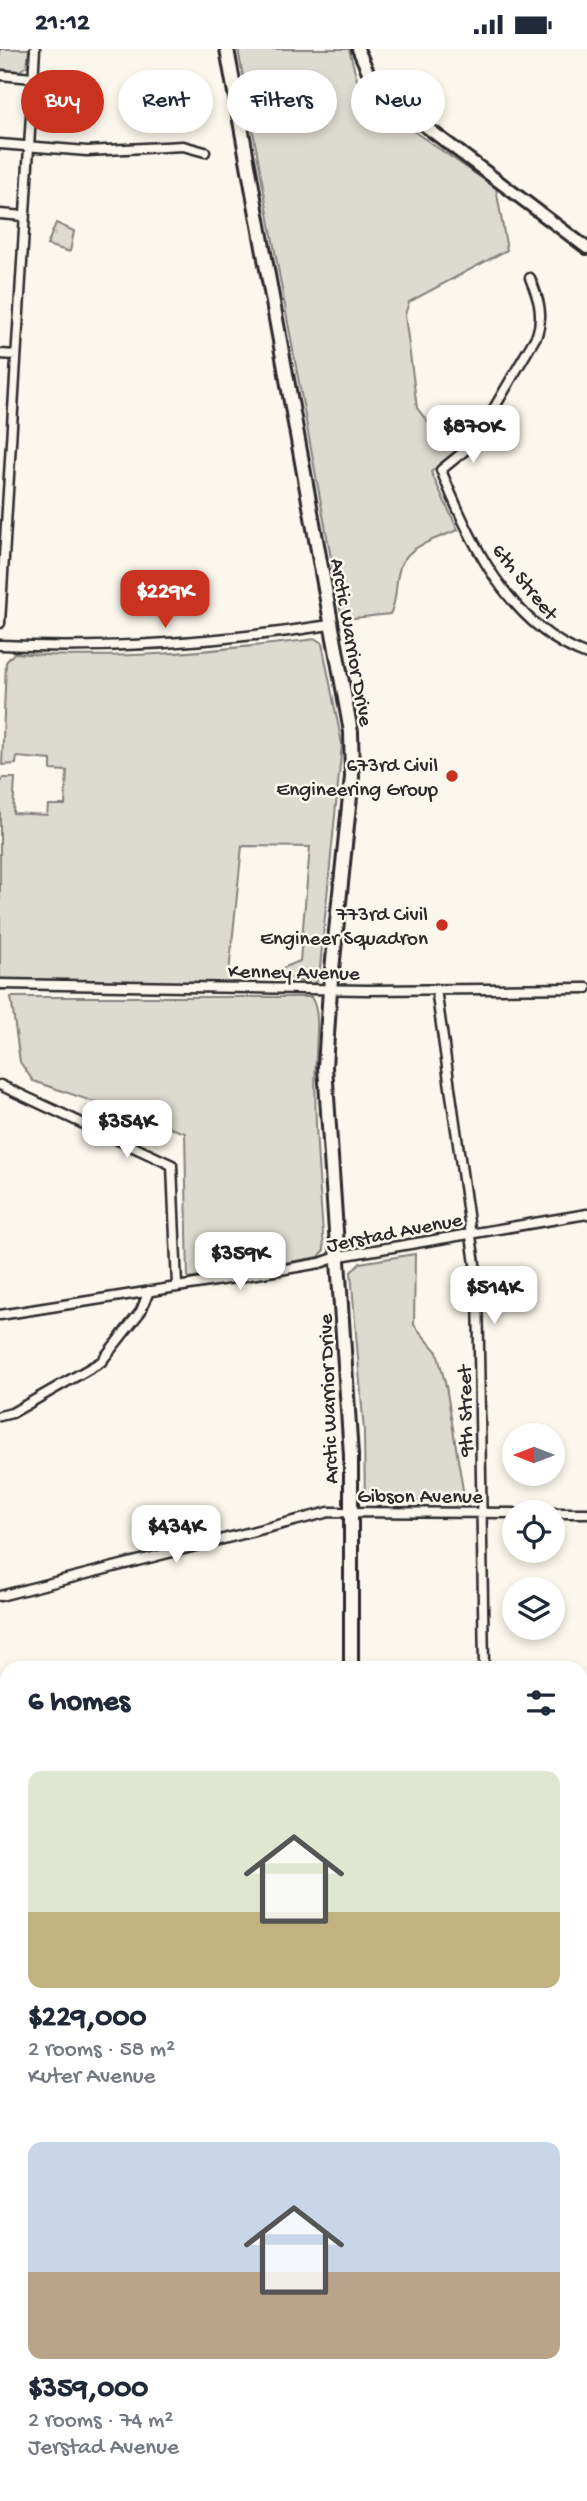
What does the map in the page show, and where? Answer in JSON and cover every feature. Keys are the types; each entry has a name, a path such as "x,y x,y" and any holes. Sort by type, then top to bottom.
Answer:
{"main road":[{"name":"Arctic Warrior Drive","path":"227,49 351,732 353,756 325,1067 340,1256 351,1455 351,1661"}],"street":[{"path":"34,70 35,49"},
{"path":"358,49 373,83 393,102 587,248"},
{"path":"0,75 21,77"},
{"path":"0,623 29,133"},
{"path":"0,144 87,151 183,146 205,152"},
{"path":"0,214 24,216"},
{"name":"6th Street","path":"530,278 540,303 537,335 473,444 442,470 460,517 483,560 542,631 587,655"},
{"path":"0,354 16,355"},
{"path":"0,645 110,647 190,643 330,625"},
{"name":"Kenney Avenue","path":"0,983 330,989 587,988"},
{"name":"9th Street","path":"436,989 474,1234 480,1324 484,1661"},
{"path":"0,1085 173,1165 177,1286"},
{"name":"Jerstad Avenue","path":"0,1315 320,1263 340,1256 587,1214"},
{"path":"0,1416 12,1413 101,1362 141,1311 149,1291"},
{"name":"Gibson Avenue","path":"0,1596 329,1512 502,1513"},
{"path":"565,1513 587,1513"}],"green space":[{"path":"0,49 29,49 27,66 19,71 0,69"},
{"path":"238,49 349,49 354,70 351,70 351,133 416,133 496,188 507,250 409,302 405,315 417,408 431,426 451,437 456,453 431,472 458,530 420,545 406,557 398,575 390,614 345,619 341,613 253,133 337,133 337,70 242,70"},
{"path":"56,223 74,231 70,252 47,245"},
{"path":"316,639 322,643 342,744 319,978 313,985 273,972 300,961 310,847 242,846 228,983 0,980 0,784 3,778 15,778 13,813 47,815 48,805 65,805 67,771 51,770 51,760 17,757 16,764 2,765 6,662 14,653 128,655 203,651"},
{"path":"11,997 311,997 316,1010 317,1025 315,1104 324,1250 319,1257 188,1279 185,1133 33,1081 20,1062"},
{"path":"415,1254 414,1325 437,1352 446,1386 465,1502 365,1500 364,1432 351,1272 360,1263"}],"place":[{"name":"673rd Civil Engineering Group","path":"452,776"},
{"name":"773rd Civil Engineer Squadron","path":"442,925"}]}
